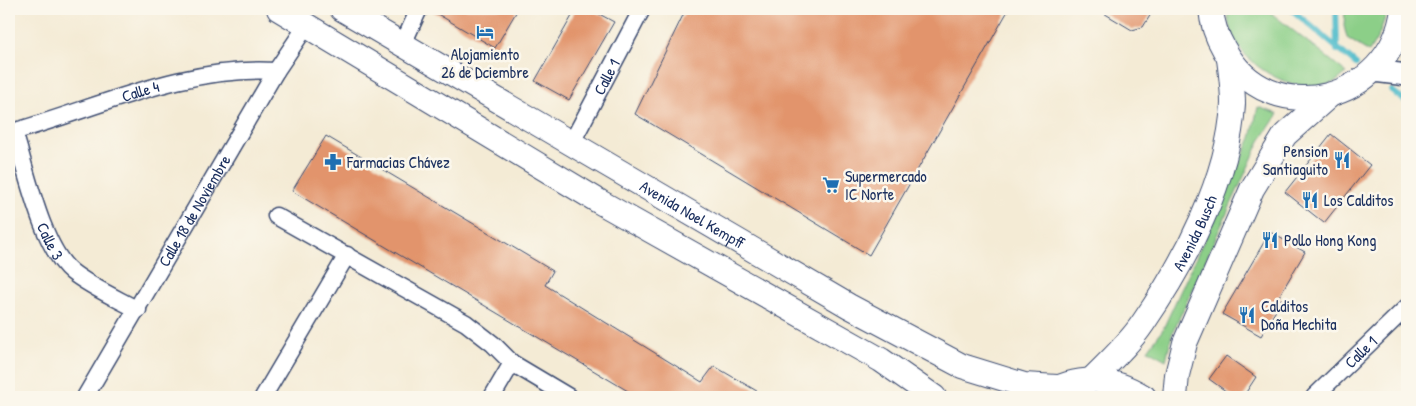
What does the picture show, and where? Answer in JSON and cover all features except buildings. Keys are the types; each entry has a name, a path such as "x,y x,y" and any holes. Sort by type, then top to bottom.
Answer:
{"main road":[{"name":"Avenida Noel Kempff","path":"278,9 600,202 881,360 934,397"},
{"name":"Avenida Noel Kempff","path":"342,9 841,301 962,366 1048,392 1074,381 1092,380 1112,382 1131,389 1144,397"},
{"path":"1211,9 1218,38 1229,59 1249,79 1274,92 1302,98 1330,95 1348,89 1374,71 1390,50 1401,26 1403,9"},
{"path":"312,29 335,36 377,60 391,58 403,44"},
{"name":"Avenida Busch","path":"1092,380 1143,324 1194,236 1219,176 1230,130 1232,86 1229,59"},
{"path":"1175,397 1177,375 1185,343 1252,189 1285,135 1330,95"},
{"path":"446,109 456,100 473,96 530,120"}],"street":[{"path":"403,44 419,9"},
{"name":"Calle 1","path":"571,144 642,9"},
{"name":"Calle 18 de Noviembre","path":"85,397 138,310 276,71 312,29"},
{"name":"Calle 4","path":"11,132 149,88 249,69 276,71"},
{"path":"1374,71 1407,75"},
{"name":"Calle 3","path":"11,132 47,237 58,255 71,271 138,310"},
{"path":"276,216 466,323 494,344 512,363 569,397"},
{"path":"263,397 347,255"},
{"name":"Calle 1","path":"1314,397 1407,307"},
{"path":"492,397 512,363"}],"green space":[{"path":"1227,9 1266,9 1347,73 1335,82 1321,86 1306,86 1277,78 1264,71 1242,51 1231,32"},
{"path":"1345,9 1388,9 1379,35 1369,52 1347,38 1344,26"},
{"path":"1258,107 1278,114 1260,141 1172,334 1166,360 1148,350 1163,329 1251,138"}],"waterway":[{"path":"1291,9 1356,64"},
{"path":"1336,9 1337,50"},
{"path":"1392,91 1407,102"}],"place":[{"name":"Alojamiento 26 de Dciembre","path":"485,32"},
{"name":"Pension Santiaguito","path":"1342,160"},
{"name":"Farmacias Chávez","path":"333,162"},
{"name":"Supermercado IC Norte","path":"831,185"},
{"name":"Los Calditos","path":"1310,200"},
{"name":"Pollo Hong Kong","path":"1270,240"},
{"name":"Calditos Doña Mechita","path":"1247,315"}]}
